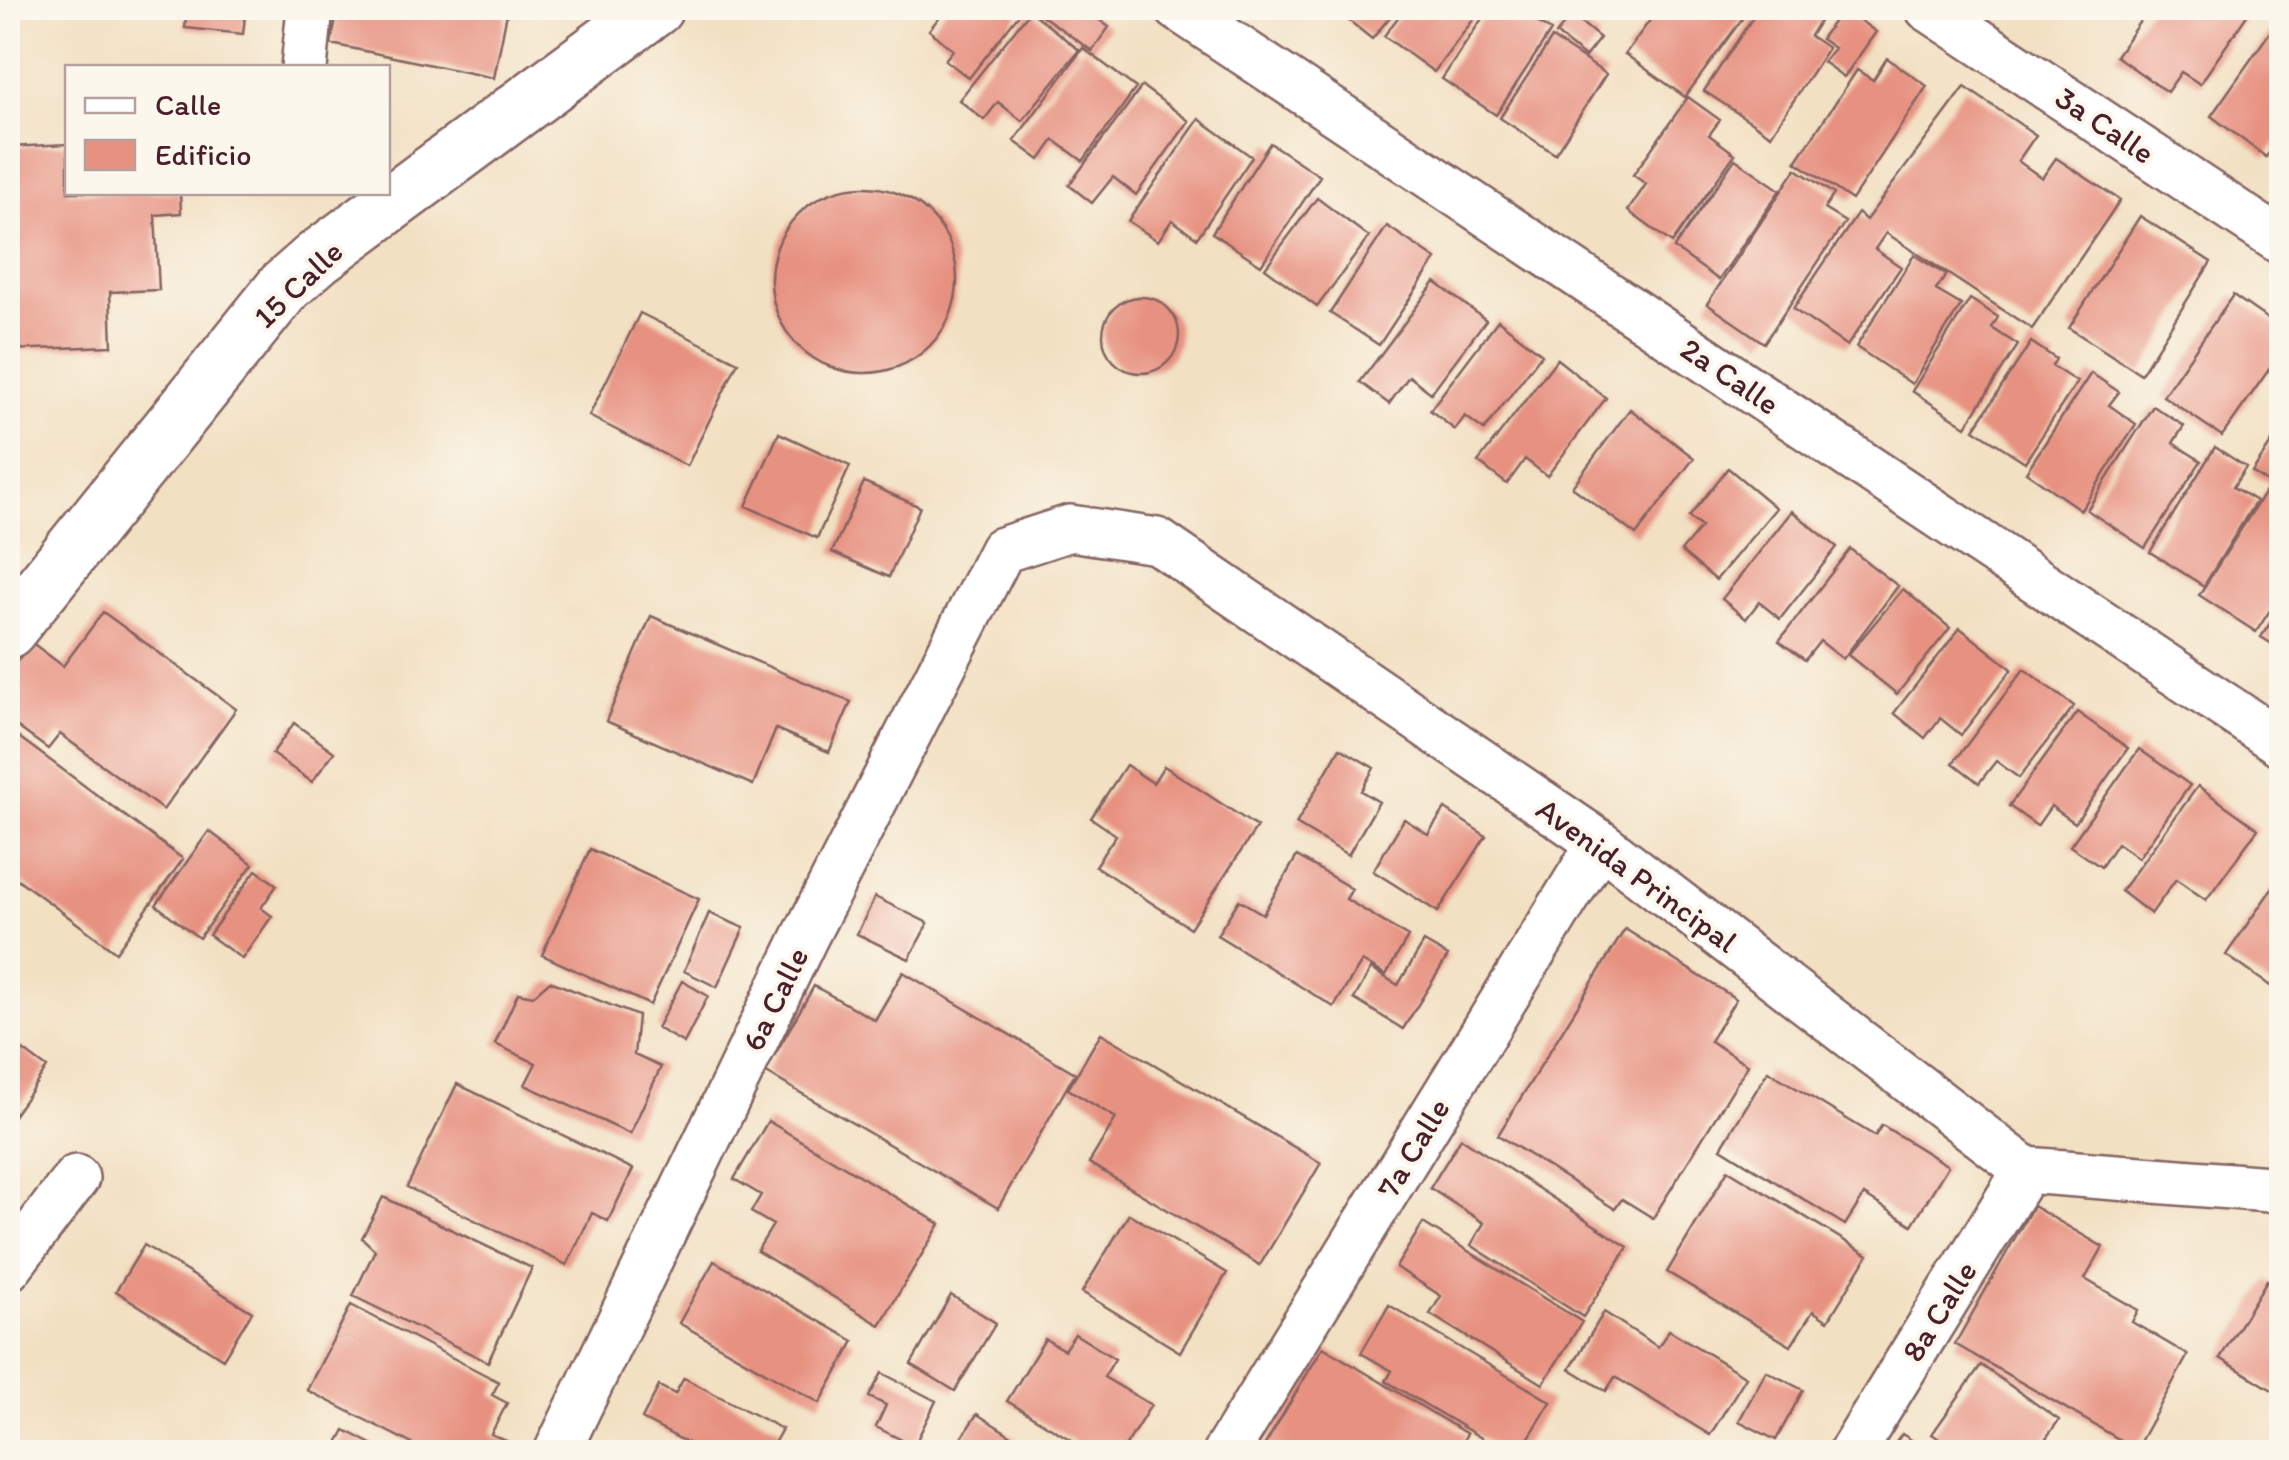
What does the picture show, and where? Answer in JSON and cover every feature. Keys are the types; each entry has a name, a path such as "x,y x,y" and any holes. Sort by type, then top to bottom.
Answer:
{"street":[{"path":"304,65 310,8"},
{"name":"15 Calle","path":"8,630 284,287 317,258 656,8"},
{"name":"2a Calle","path":"1178,8 2282,744"},
{"name":"3a Calle","path":"1928,8 2282,242"},
{"name":"Avenida Principal","path":"1002,550 1070,528 1157,541 1600,843 2026,1170"},
{"name":"6a Calle","path":"557,1452 804,939 1002,550"},
{"name":"7a Calle","path":"1226,1452 1600,843"},
{"path":"2026,1170 2282,1190"},
{"name":"8a Calle","path":"1852,1452 2026,1170"},
{"path":"8,1268 76,1178"}],"building":[{"path":"187,8 246,8 243,34 185,28"},
{"path":"338,8 508,8 494,78 331,44"},
{"path":"947,8 1011,8 1019,14 969,78 945,60 953,50 929,30"},
{"path":"1044,8 1083,8 1109,27 1092,51 1040,14"},
{"path":"1333,8 1397,8 1372,39"},
{"path":"1405,8 1482,8 1434,72 1384,36"},
{"path":"1489,8 1534,8 1528,16 1551,31 1496,115 1442,79"},
{"path":"1659,8 1750,8 1685,97 1625,54"},
{"path":"1759,8 1813,8 1823,15 1810,36 1828,48 1771,135 1704,91"},
{"path":"1843,8 1876,32 1844,77 1823,62 1834,48 1821,39"},
{"path":"2149,8 2252,8 2200,84 2181,72 2167,92 2116,56"},
{"path":"1030,11 1079,50 1022,121 998,102 984,120 959,100"},
{"path":"1572,15 1600,38 1585,57 1556,34"},
{"path":"2275,25 2282,30 2282,135 2266,157 2211,116"},
{"path":"1552,38 1606,74 1555,154 1500,118"},
{"path":"1083,48 1136,88 1083,161 1054,140 1040,160 1014,141"},
{"path":"1887,58 1927,86 1852,200 1796,162 1857,70 1873,80"},
{"path":"1142,86 1189,121 1136,195 1113,177 1092,203 1069,185"},
{"path":"1965,87 2036,135 2018,161 2042,178 2056,158 2120,200 2032,329 1886,233 1875,249 1901,267 1847,346 1793,309 1858,213 1866,220"},
{"path":"1688,97 1720,120 1709,135 1735,154 1672,243 1628,211 1646,184 1633,175"},
{"path":"1199,119 1252,157 1197,238 1172,220 1158,241 1128,221"},
{"path":"1270,143 1320,176 1261,265 1212,233"},
{"path":"65,144 65,195 180,195 181,213 155,215 159,290 110,292 112,346 8,350 8,219 12,219 9,147"},
{"path":"1735,159 1780,190 1719,280 1674,248"},
{"path":"1796,169 1834,194 1824,209 1845,222 1764,343 1707,304"},
{"path":"864,187 900,194 930,214 950,244 957,280 950,316 930,346 900,366 864,373 828,366 798,346 778,316 771,280 778,244 798,214 828,194"},
{"path":"1317,198 1369,237 1317,307 1265,268"},
{"path":"2140,216 2211,262 2141,374 2069,328"},
{"path":"1387,226 1436,259 1379,345 1330,313"},
{"path":"1914,255 1946,275 1936,290 1961,305 1912,384 1856,347"},
{"path":"1435,282 1486,320 1431,393 1409,376 1389,404 1360,382"},
{"path":"2233,295 2282,329 2282,351 2222,436 2163,396"},
{"path":"1141,297 1168,308 1179,335 1168,362 1141,373 1114,362 1103,335 1114,308"},
{"path":"1970,299 1998,317 1992,328 2018,345 1966,426 1912,391"},
{"path":"640,313 738,362 687,466 589,416"},
{"path":"1498,320 1542,354 1484,430 1465,416 1455,430 1430,410"},
{"path":"2031,342 2056,359 2052,366 2077,382 2025,462 1974,429"},
{"path":"1557,359 1606,398 1547,476 1525,459 1507,484 1478,462"},
{"path":"2091,373 2119,392 2109,405 2136,424 2081,510 2026,472"},
{"path":"2153,406 2184,426 2173,443 2201,461 2145,548 2087,510"},
{"path":"1630,409 1694,458 1636,535 1572,487"},
{"path":"2282,427 2282,592 2256,632 2199,595 2270,484 2252,472"},
{"path":"779,433 850,466 817,538 746,506"},
{"path":"2215,447 2246,467 2233,487 2256,501 2204,586 2150,552"},
{"path":"1728,468 1776,508 1716,580 1681,551 1701,527 1689,517"},
{"path":"864,482 920,507 889,577 832,552"},
{"path":"1792,511 1837,547 1780,619 1759,602 1746,619 1722,599"},
{"path":"1850,549 1898,586 1843,659 1820,641 1805,660 1779,641"},
{"path":"1903,589 1950,628 1897,694 1848,655"},
{"path":"2282,605 2282,650 2261,637"},
{"path":"103,612 236,709 163,810 60,734 48,749 8,720 8,674 31,642 63,666"},
{"path":"651,616 851,702 829,752 776,729 753,785 606,721"},
{"path":"1960,628 2012,669 1961,735 1940,718 1925,738 1894,713"},
{"path":"2024,669 2074,706 2019,778 1996,761 1979,783 1953,763"},
{"path":"2077,712 2128,748 2075,823 2051,806 2037,826 2009,806"},
{"path":"294,723 334,752 312,782 272,754"},
{"path":"8,729 183,859 116,952 8,872"},
{"path":"1340,748 1374,768 1361,791 1379,802 1348,855 1296,824"},
{"path":"2139,749 2190,785 2138,858 2117,843 2101,867 2070,846"},
{"path":"1126,765 1153,783 1164,766 1257,827 1190,928 1095,866 1116,835 1091,818"},
{"path":"2198,786 2258,829 2206,900 2176,879 2151,914 2121,891"},
{"path":"1445,809 1486,836 1438,912 1373,871 1404,819 1428,834"},
{"path":"209,831 253,864 199,938 156,905"},
{"path":"590,849 699,899 650,1005 542,955"},
{"path":"1297,856 1352,889 1346,899 1408,937 1386,975 1362,961 1334,1007 1217,935 1239,900 1263,914"},
{"path":"256,870 277,885 261,908 272,916 242,959 209,935"},
{"path":"2282,874 2282,994 2226,955"},
{"path":"875,897 928,923 909,959 857,934"},
{"path":"709,913 744,928 717,987 684,971"},
{"path":"1625,929 1736,999 1710,1041 1748,1065 1653,1218 1622,1199 1615,1209 1498,1135"},
{"path":"1424,942 1448,956 1403,1029 1354,999 1371,969 1398,985"},
{"path":"903,972 1075,1073 998,1208 765,1072 814,986 875,1020"},
{"path":"550,981 638,1016 634,1055 661,1067 630,1134 525,1085 536,1063 495,1044 518,993 533,996"},
{"path":"682,981 708,996 684,1043 657,1028"},
{"path":"1101,1033 1321,1163 1260,1265 1089,1163 1116,1118 1068,1089"},
{"path":"8,1039 47,1068 8,1123"},
{"path":"1768,1071 1875,1136 1882,1125 1948,1166 1912,1225 1864,1195 1845,1225 1721,1148"},
{"path":"457,1084 633,1169 608,1221 592,1213 567,1265 407,1187"},
{"path":"768,1121 940,1224 880,1325 757,1251 773,1225 751,1212 761,1195 734,1179"},
{"path":"1461,1138 1628,1247 1583,1317 1471,1245 1484,1223 1430,1188"},
{"path":"1728,1170 1868,1255 1828,1321 1813,1311 1791,1346 1667,1272"},
{"path":"383,1197 532,1268 488,1362 353,1296 375,1250 362,1238"},
{"path":"2033,1206 2103,1247 2085,1279 2138,1310 2132,1322 2188,1355 2136,1449 1955,1344"},
{"path":"1129,1214 1227,1273 1180,1352 1082,1292"},
{"path":"1423,1223 1582,1322 1543,1384 1430,1314 1441,1296 1396,1267"},
{"path":"144,1245 252,1312 223,1359 116,1291"},
{"path":"714,1261 854,1341 820,1403 679,1323"},
{"path":"2267,1280 2282,1289 2282,1396 2220,1358"},
{"path":"951,1295 996,1323 955,1391 911,1364"},
{"path":"351,1305 499,1382 492,1395 507,1403 491,1434 513,1444 509,1452 428,1452 307,1390"},
{"path":"1389,1305 1551,1402 1520,1452 1505,1452 1386,1381 1392,1371 1361,1353"},
{"path":"1604,1312 1658,1347 1669,1330 1746,1377 1710,1435 1615,1377 1606,1391 1570,1369"},
{"path":"1075,1334 1115,1359 1104,1377 1151,1405 1122,1452 1091,1452 1007,1401 1045,1339 1064,1350"},
{"path":"1323,1347 1467,1434 1456,1452 1271,1452 1263,1448"},
{"path":"1981,1365 2059,1420 2036,1452 1958,1452 1932,1434"},
{"path":"1766,1371 1803,1390 1776,1440 1739,1421"},
{"path":"882,1373 936,1401 914,1446 876,1427 886,1405 869,1397"},
{"path":"684,1378 782,1429 769,1452 705,1452 642,1419 659,1386 675,1394"},
{"path":"977,1414 1037,1452 952,1452"},
{"path":"345,1430 387,1452 333,1452"},
{"path":"1902,1434 1930,1452 1889,1452"}]}
